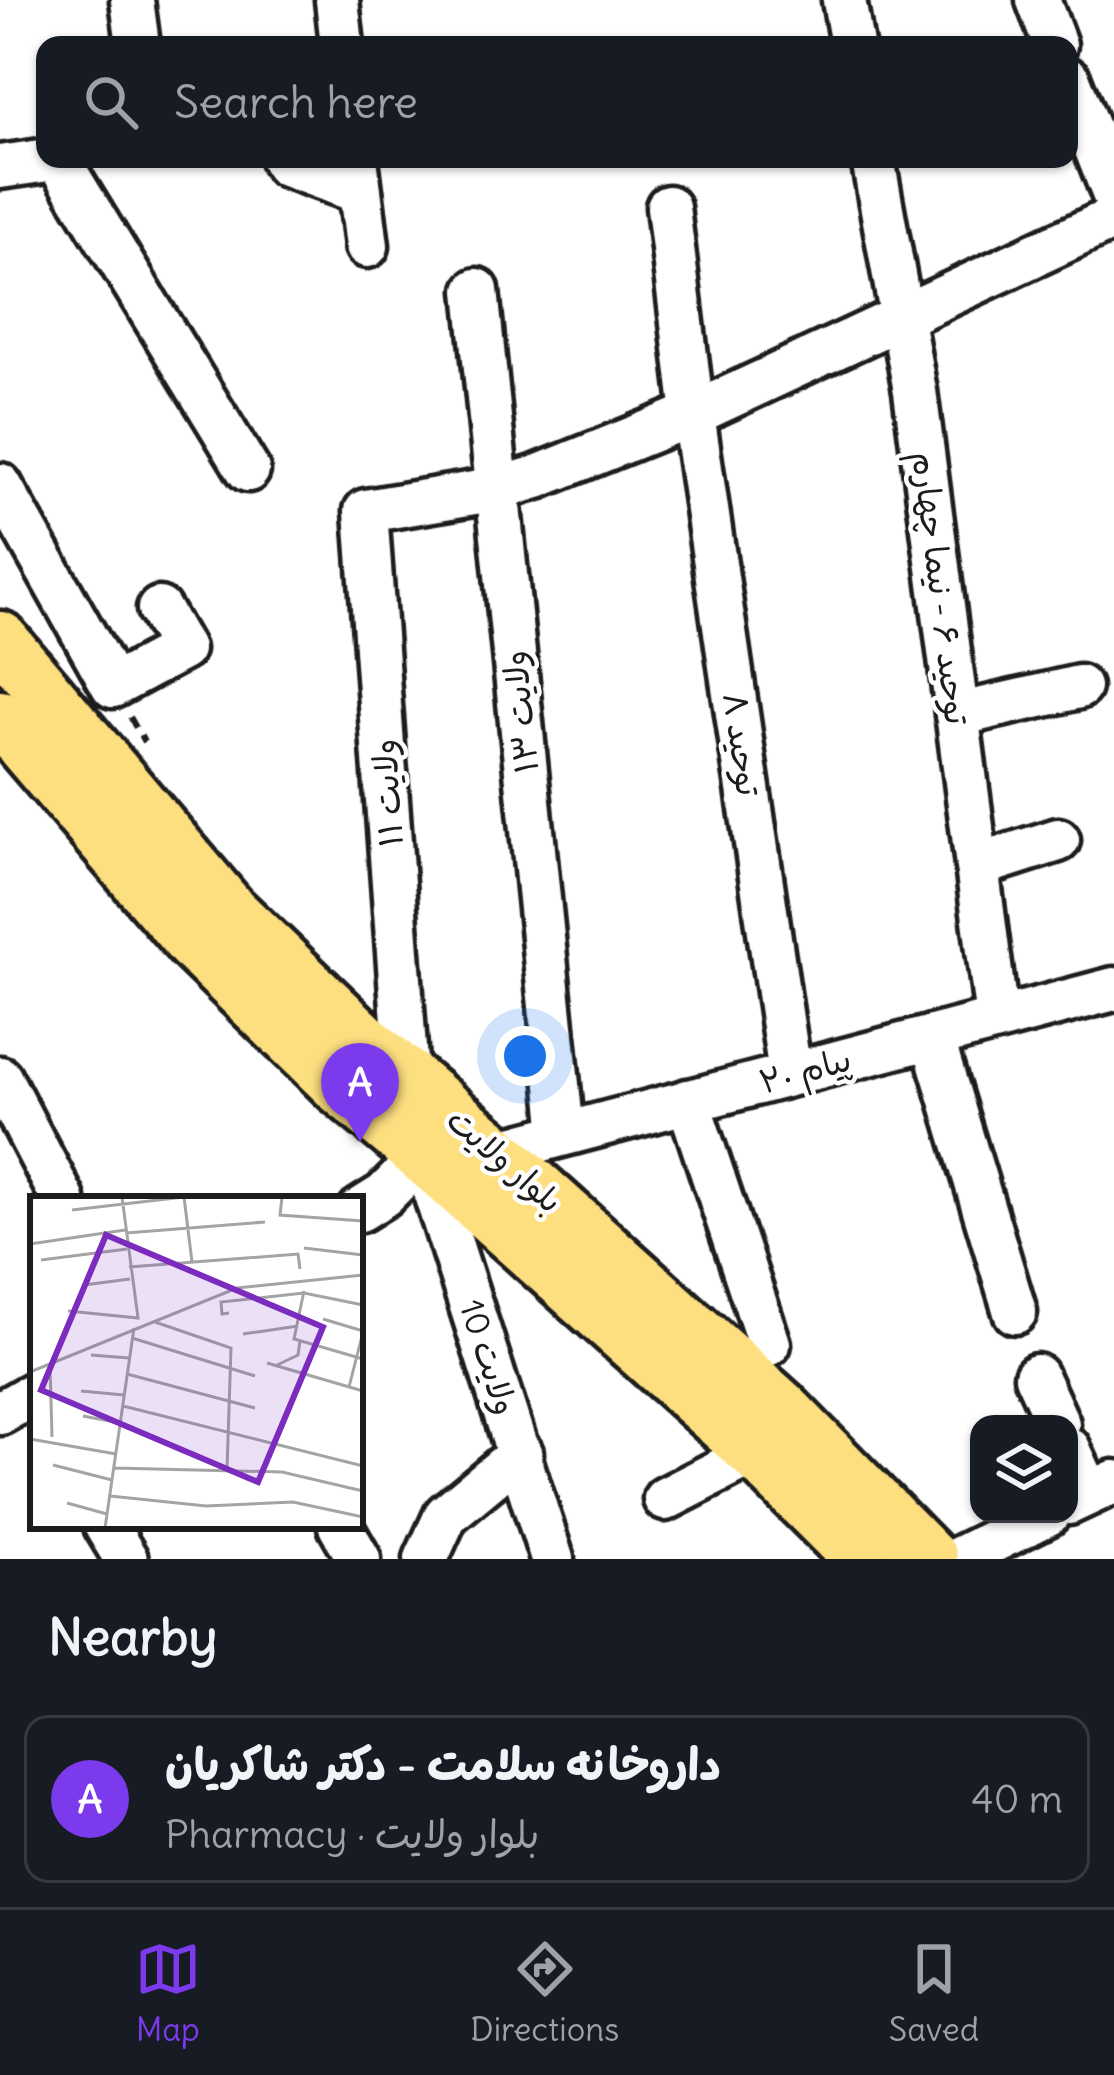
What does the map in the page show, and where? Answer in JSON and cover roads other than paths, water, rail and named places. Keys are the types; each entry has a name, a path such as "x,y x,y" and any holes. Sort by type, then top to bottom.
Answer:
{"main road":[{"name":"بلوار ولایت","path":"0,639 230,910 407,1076 782,1407 930,1559"},
{"name":"بلوار ولایت","path":"0,718 193,944 339,1086 755,1453 861,1559"}],"street":[{"path":"132,0 137,36"},
{"path":"337,0 341,36"},
{"path":"1038,0 1052,36"},
{"path":"1078,103 1114,195"},
{"path":"0,167 36,162"},
{"path":"62,168 248,470"},
{"path":"308,168 358,175 367,246"},
{"name":"توحید ۶ - نیما چهارم","path":"875,168 915,391 997,1019"},
{"name":"توحید ۸","path":"668,207 693,414 790,1074"},
{"path":"498,490 693,414 1114,218"},
{"name":"ولایت ۱۳","path":"477,290 563,1134"},
{"path":"0,485 113,686 182,649 159,609"},
{"name":"ولایت ۱۱","path":"407,1076 366,511 498,490"},
{"path":"957,715 1079,687"},
{"path":"976,866 1058,841"},
{"name":"پیام ۲۰","path":"497,1152 997,1019 1113,994"},
{"path":"932,1037 1015,1312"},
{"path":"0,1078 60,1196"},
{"path":"688,1101 769,1344"},
{"path":"363,1208 384,1196 422,1156"},
{"name":"ولایت 10","path":"422,1156 552,1559"},
{"path":"1036,1376 1054,1415"},
{"path":"426,1559 446,1515 521,1453"},
{"path":"665,1498 755,1453"},
{"path":"957,1559 1030,1523"},
{"path":"108,1529 126,1559"},
{"path":"342,1529 358,1559"}],"place":[{"name":"داروخانه سلامت - دکتر شاکریان","path":"360,1142"}]}
